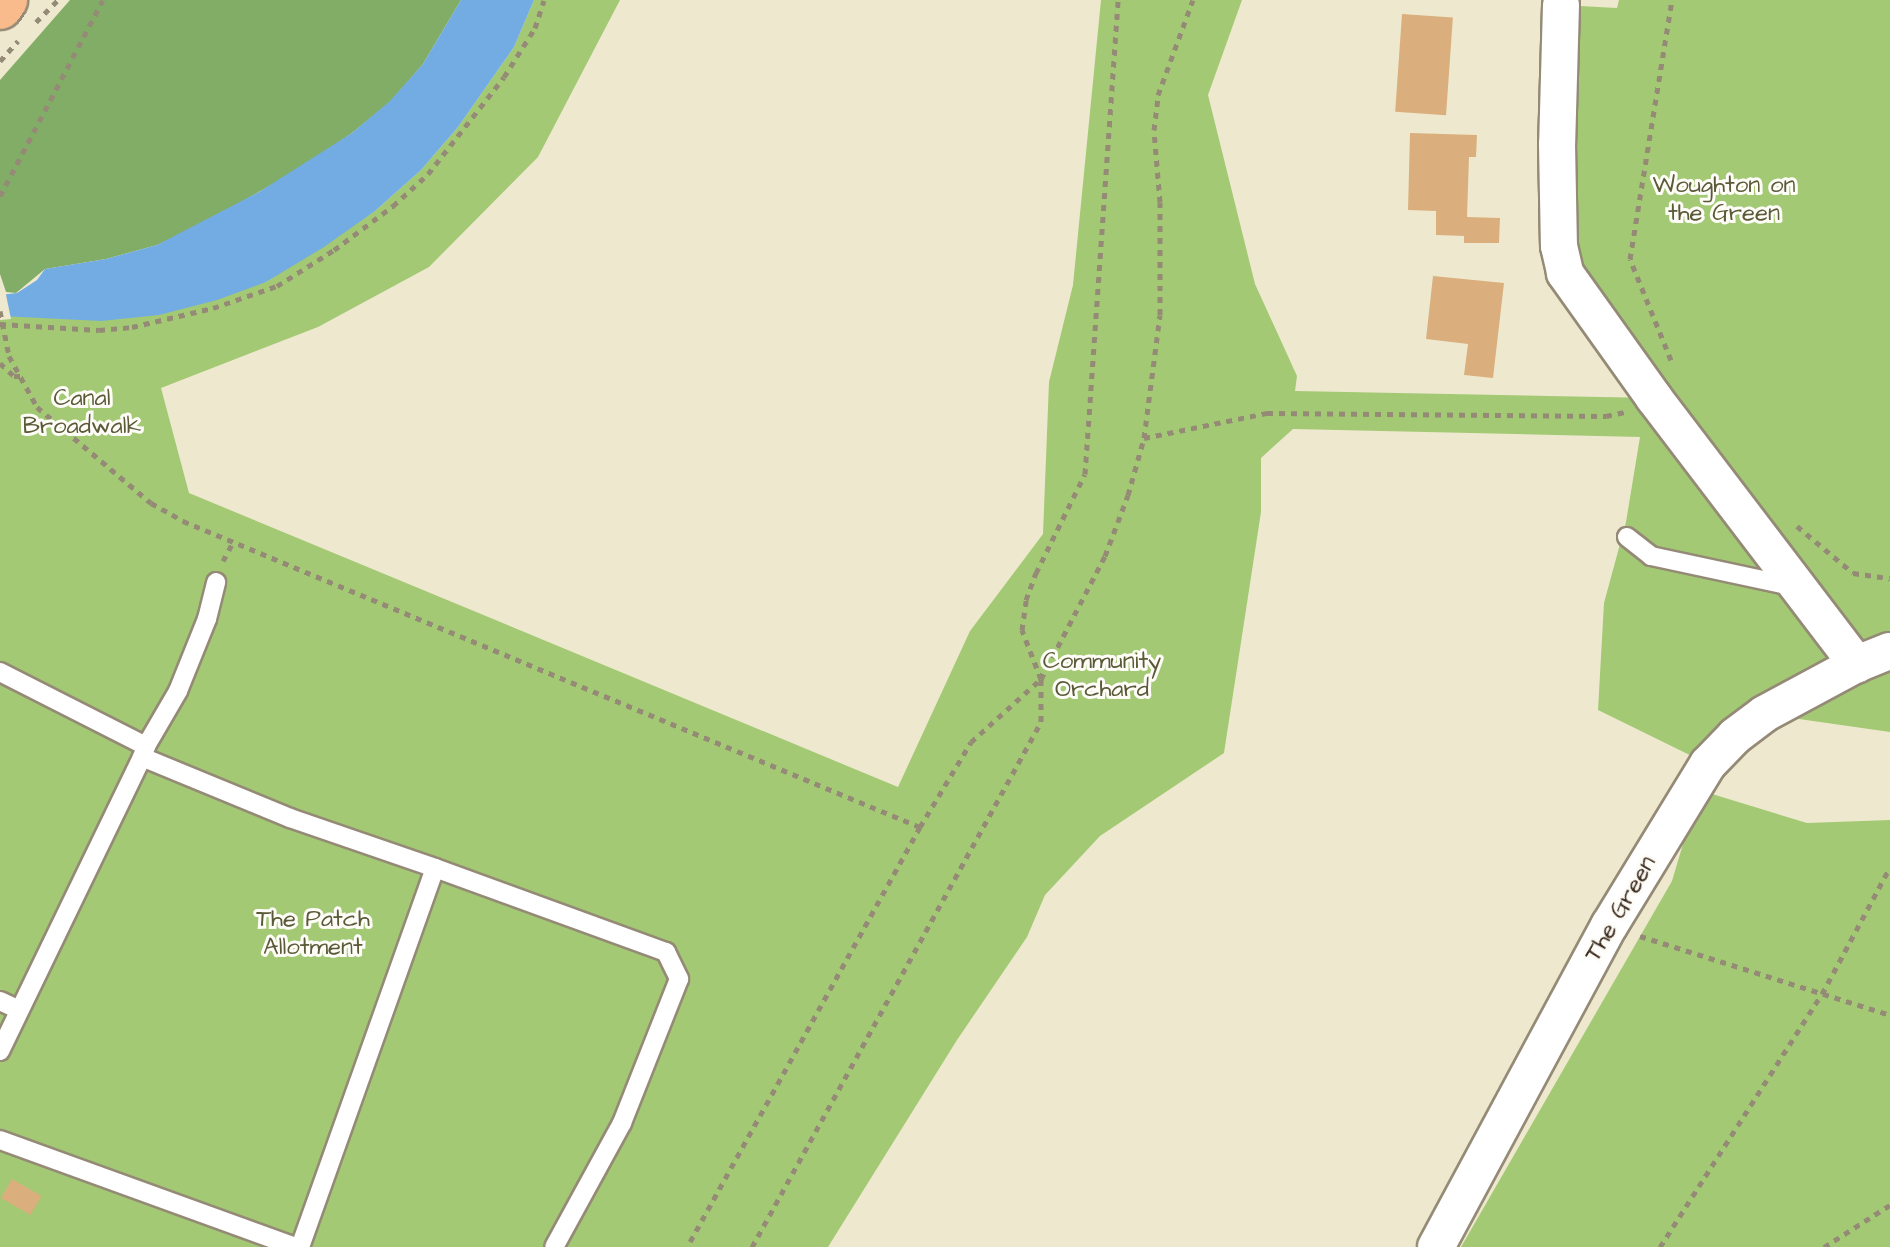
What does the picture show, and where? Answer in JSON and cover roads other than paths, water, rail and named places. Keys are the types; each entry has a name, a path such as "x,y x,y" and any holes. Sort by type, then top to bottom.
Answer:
{"highway":[{"path":"0,7 5,0"}],"street":[{"path":"1561,5 1557,144 1559,246 1565,273 1654,398 1799,587 1874,658"},
{"name":"The Green","path":"1436,1247 1609,926 1720,750 1764,714 1874,658"}],"lane":[{"path":"1627,537 1651,556 1799,587"},
{"path":"0,1051 144,752 178,691 207,619 216,582"},
{"path":"0,672 144,752 290,818 666,952 679,979 622,1123 554,1247"},
{"path":"0,1140 298,1247 435,868"},
{"path":"0,1001 19,1010"}],"water":[{"path":"461,0 534,0 514,47 458,127 421,170 375,211 324,247 266,282 217,300 159,315 101,321 0,316 0,295 17,293 37,280 45,269 106,259 157,245 259,192 352,133 390,101 423,64"}],"park label":[{"name":"Woughton on the Green","path":"1724,200"},
{"name":"Canal Broadwalk","path":"82,413"},
{"name":"Community Orchard","path":"1102,676"},
{"name":"The Patch Allotment","path":"313,934"}]}
